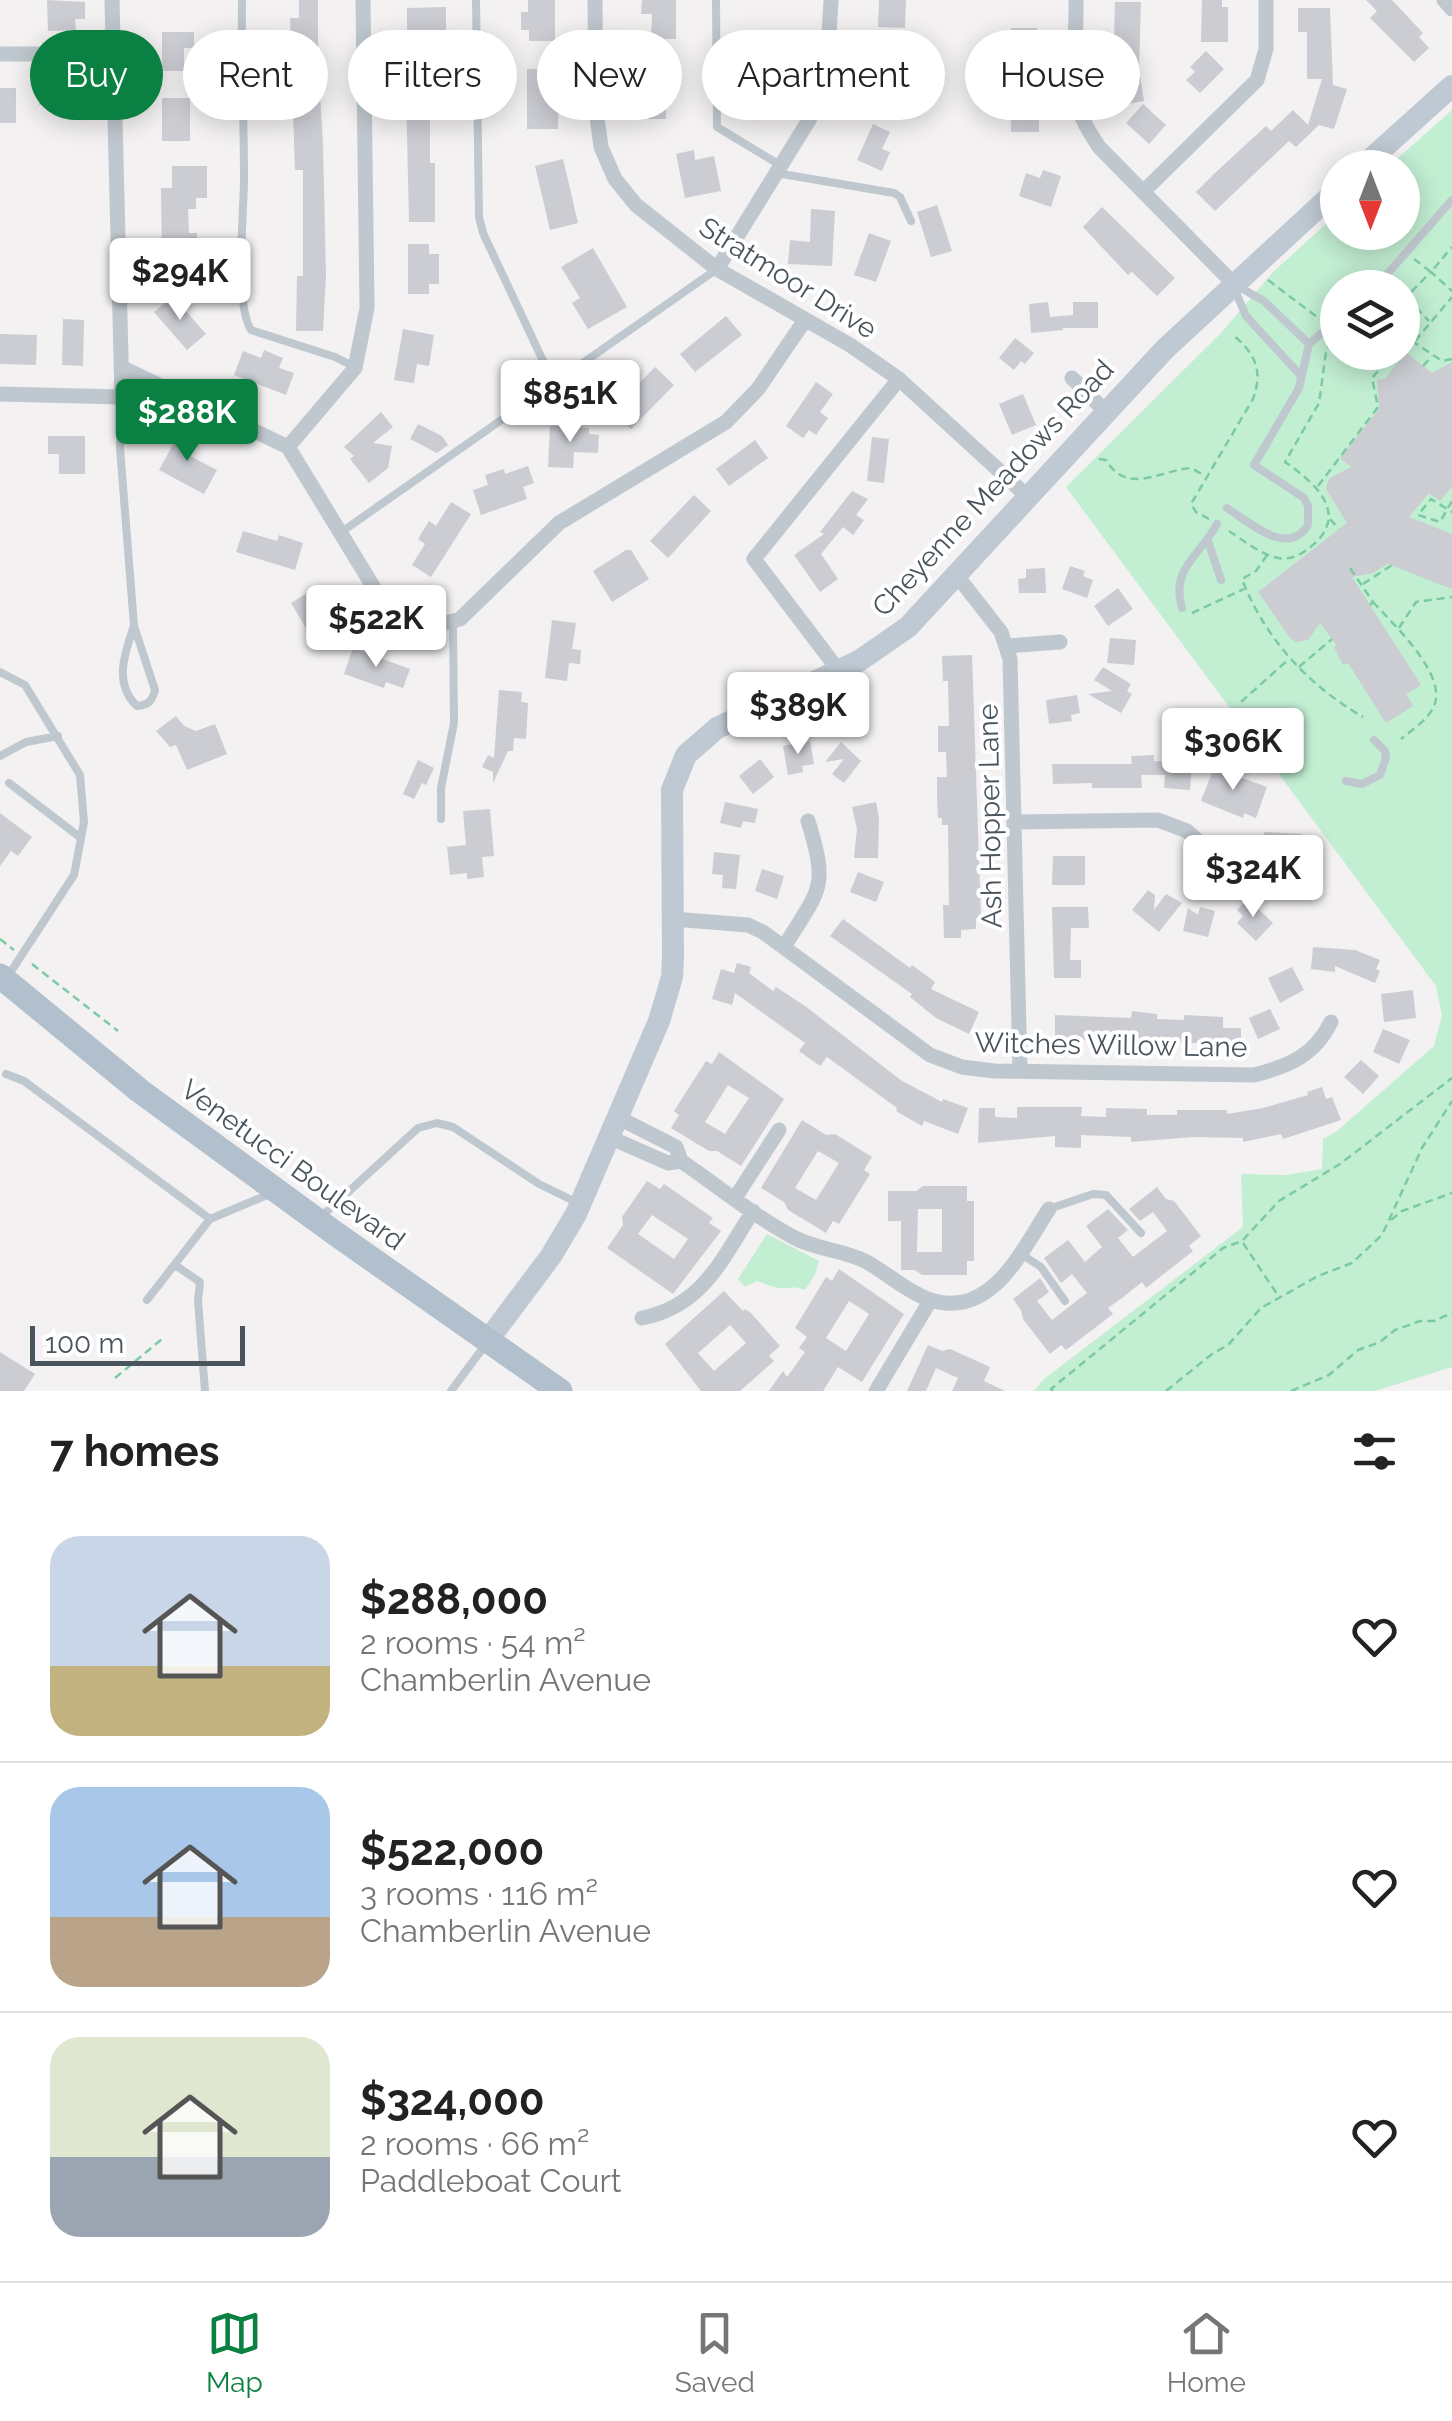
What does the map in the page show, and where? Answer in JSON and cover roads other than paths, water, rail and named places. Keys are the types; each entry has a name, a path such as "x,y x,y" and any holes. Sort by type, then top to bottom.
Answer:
{"main road":[{"path":"1381,150 1452,86"},
{"name":"Cheyenne Meadows Road","path":"488,1340 550,1256 580,1204 667,996 672,978 674,919 672,790 686,756 717,728 839,671 882,648 908,628 1165,350 1320,205"},
{"name":"Venetucci Boulevard","path":"2,980 140,1091 560,1391"}],"street":[{"path":"112,0 112,30"},
{"path":"288,447 355,367 367,308 364,0"},
{"name":"Stratmoor Drive","path":"594,0 596,110 601,147 615,179 636,205 717,269 850,345 899,379 1028,497"},
{"path":"717,269 809,120 826,82 831,0"},
{"path":"1076,0 1080,112 1099,147 1233,284"},
{"path":"1144,191 1257,80 1266,49 1266,0"},
{"path":"1444,0 1452,9"},
{"path":"0,54 30,54"},
{"path":"0,394 122,398 115,120"},
{"path":"124,368 288,447 390,614 415,624 439,626 460,619 560,523 726,422 758,389 805,320"},
{"path":"1072,378 1107,413"},
{"path":"839,671 754,558 899,379"},
{"name":"Ash Hopper Lane","path":"958,577 1001,632 1008,646 1012,674 1020,1071"},
{"path":"1008,646 1060,642"},
{"path":"1014,822 1158,820 1187,831 1216,857"},
{"path":"784,947 821,882 820,859 808,821"},
{"name":"Witches Willow Lane","path":"674,919 748,925 784,947 930,1055 977,1070 1254,1074 1295,1062 1310,1053 1331,1022"},
{"path":"615,1128 676,1147 681,1161 806,1244 868,1263 930,1302 953,1304 976,1298 998,1282 1049,1209"},
{"path":"735,1198 779,1130"},
{"path":"642,1318 666,1314 699,1291 754,1211"},
{"path":"876,1391 930,1302"}],"lane":[{"path":"242,0 241,284 245,319 251,330 335,356 355,367"},
{"path":"476,0 478,217 554,384"},
{"path":"716,0 717,127 778,170 894,192 911,221"},
{"path":"1392,270 1452,200"},
{"path":"340,533 717,269"},
{"path":"1233,284 1264,301 1309,344"},
{"path":"1233,284 1246,316 1302,376"},
{"path":"1227,508 1284,540 1295,538 1308,525 1304,498 1254,465 1299,388 1309,344 1320,334"},
{"path":"122,398 120,448 134,626 154,690 146,706 137,706 130,700 124,683 126,648 134,626"},
{"path":"1184,612 1178,585 1218,524"},
{"path":"1208,542 1221,580"},
{"path":"441,819 442,788 454,723 452,622"},
{"path":"0,672 25,685 80,775 84,822 74,876 2,980"},
{"path":"0,756 26,742 58,736"},
{"path":"1346,781 1362,784 1380,776 1385,751 1374,740"},
{"path":"9,782 81,838"},
{"path":"6,1074 24,1081 210,1219"},
{"path":"317,1221 418,1128 437,1123 453,1127 539,1184 580,1204"},
{"path":"147,1300 210,1219 276,1191"},
{"path":"1049,1209 1094,1194 1106,1195 1141,1233"},
{"path":"1019,1253 1041,1267 1065,1301"},
{"path":"174,1265 200,1282 205,1391"},
{"name":"Cheyenne Meadows Road","path":"452,1391 488,1340"}]}
